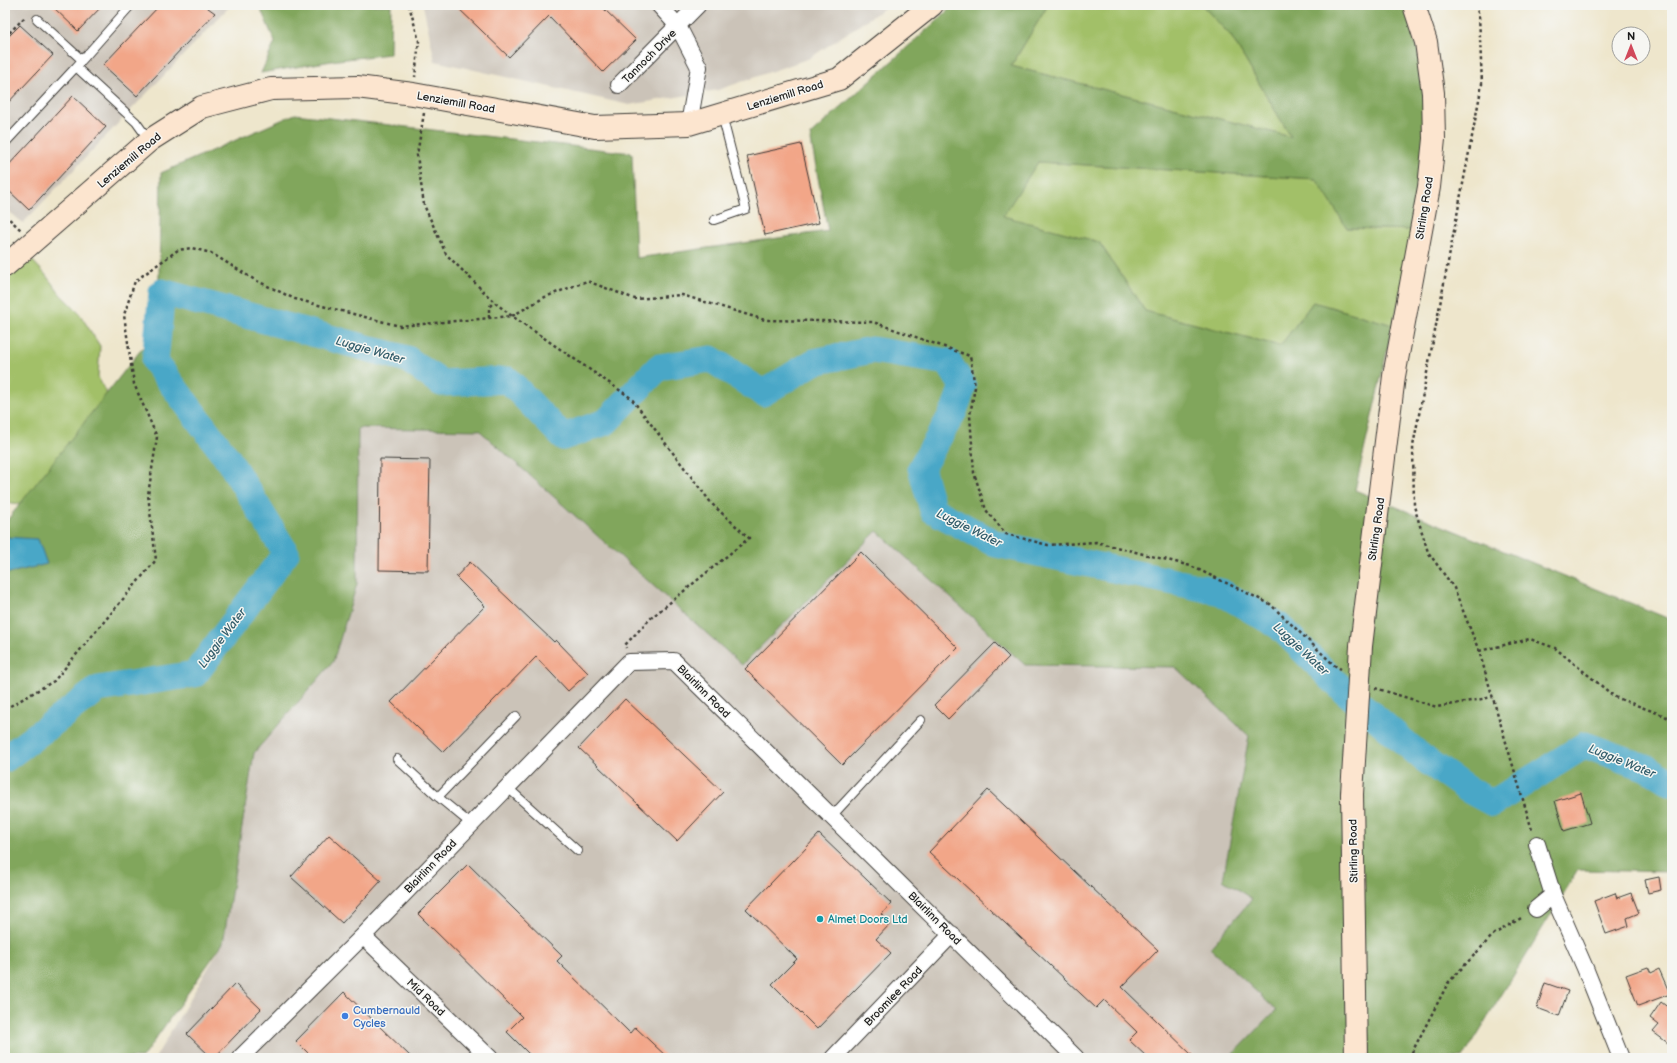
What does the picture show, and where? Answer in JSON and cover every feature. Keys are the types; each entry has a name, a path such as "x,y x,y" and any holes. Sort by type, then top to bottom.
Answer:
{"main road":[{"name":"Lenziemill Road","path":"7,260 150,140 202,108 271,89 357,87 420,96 595,127 689,124 839,78 932,5"},
{"name":"Stirling Road","path":"1356,1058 1352,794 1360,646 1394,376 1429,187 1434,139 1433,93 1426,42 1414,5"}],"street":[{"name":"Tannoch Drive","path":"658,5 678,26 699,67 689,124"},
{"name":"Tannoch Drive","path":"619,85 698,5"},
{"name":"Blairlinn Road","path":"240,1058 363,936 629,662 674,661 1076,1058"},
{"path":"1537,844 1552,895 1586,968 1621,1058"},
{"path":"1536,909 1552,895"},
{"name":"Broomlee Road","path":"833,1058 952,934"},
{"name":"Mid Road","path":"363,936 490,1058"}],"lane":[{"path":"5,143 131,5"},
{"path":"37,19 82,60"},
{"path":"76,67 136,122 150,140"},
{"path":"714,220 746,209 722,114"},
{"path":"438,797 516,716"},
{"path":"832,816 921,720"},
{"path":"398,760 438,797 471,824"},
{"path":"507,787 578,851"}],"path":[{"path":"409,5 419,41 420,96 417,155 424,205 446,254 494,302 600,378 631,398 712,504 750,538 646,624 625,645 629,662"},
{"path":"1475,5 1479,15 1482,84 1413,446 1414,506 1428,552 1454,588 1479,651 1537,844"},
{"path":"5,38 30,12 37,19"},
{"path":"5,709 54,681 156,560 148,495 157,437 134,384 124,315 135,281 178,250 192,248 211,253 256,280 295,299 400,326 512,316 545,297 587,281 635,298 682,295 765,320 873,322 970,356 975,387 970,415 974,473 986,510 1006,534 1048,545 1096,542 1192,566 1270,604 1334,665 1348,673"},
{"path":"490,318 489,307 494,302"},
{"path":"1479,651 1530,639 1555,648 1615,698 1665,716 1672,721"},
{"path":"1375,688 1437,707 1493,698"},
{"path":"1409,1058 1448,983 1494,934 1536,909"}],"shaded area":[{"path":"5,5 231,5 23,223 5,208"},
{"path":"423,5 889,5 810,58 718,90 629,105 435,61"},
{"path":"358,428 479,430 742,665 877,530 1025,665 1175,667 1249,736 1223,880 1253,899 1210,948 1277,1010 1230,1058 155,1058 223,943 254,753 333,662 357,584"}],"green space":[{"path":"259,5 391,5 390,54 338,60 261,73 275,42"},
{"path":"954,5 1048,5 1011,66 1291,137 1231,36 1202,5 1406,5 1426,84 1429,145 1416,230 1347,228 1316,179 1038,162 1003,216 1099,242 1145,311 1280,346 1313,302 1393,325 1355,490 1672,620 1672,872 1578,870 1463,1058 1230,1058 1276,1010 1210,948 1252,899 1223,880 1249,736 1175,667 1025,665 877,531 742,665 479,430 358,428 357,584 333,662 254,753 223,943 142,1058 5,1058 5,523 158,328 161,173 295,114 632,153 636,258 828,231 810,135"},
{"path":"1048,5 1202,5 1231,36 1291,137 1011,66"},
{"path":"1038,162 1317,179 1347,228 1416,230 1393,325 1313,302 1280,346 1145,311 1099,242 1002,216"},
{"path":"29,257 45,274 60,294 79,313 100,346 98,377 119,417 57,509 5,502 5,282"}],"water":[{"path":"5,537 38,539 47,564 5,574"}],"building":[{"path":"51,5 103,5 78,31"},
{"path":"160,5 204,5 215,13 137,96 103,65"},
{"path":"455,5 600,5 636,40 603,72 549,16 509,57"},
{"path":"20,25 53,55 5,106 5,40"},
{"path":"73,96 106,127 29,210 5,187 5,169"},
{"path":"801,144 819,223 765,235 747,156"},
{"path":"380,459 430,460 428,571 379,570"},
{"path":"861,552 958,648 842,765 745,669"},
{"path":"470,562 554,642 556,640 588,673 568,691 536,657 443,752 391,702 485,606 456,577"},
{"path":"995,643 1009,657 948,719 934,705"},
{"path":"625,699 723,792 677,841 579,748"},
{"path":"988,790 1158,950 1122,987 1195,1058 1148,1058 1129,1040 1137,1032 1104,1000 1096,1008 929,852"},
{"path":"1581,793 1590,823 1564,831 1555,801"},
{"name":"Almet Doors Ltd","path":"819,834 892,904 881,914 890,924 876,939 891,953 817,1029 772,984 797,959 746,909"},
{"path":"329,835 381,881 342,923 291,877"},
{"path":"468,864 562,956 557,961 630,1033 635,1027 668,1058 533,1058 507,1032 522,1017 418,914"},
{"path":"1659,877 1661,890 1648,893 1645,880"},
{"path":"1615,893 1617,898 1631,893 1639,913 1627,918 1629,926 1606,934 1594,901"},
{"path":"1648,967 1651,973 1659,969 1670,994 1638,1006 1626,975"},
{"path":"1545,983 1568,991 1559,1016 1537,1008"},
{"path":"235,984 261,1009 214,1058 212,1058 187,1034"},
{"name":"Cumbernauld Cycles","path":"344,992 412,1058 313,1058 296,1041"},
{"path":"1661,1002 1670,1009 1672,1007 1672,1046 1653,1032 1659,1025 1650,1018"}],"waterway":[{"name":"Luggie Water","path":"5,759 98,689 195,674 286,553 228,459 155,362 162,292 407,359 441,383 508,380 563,437 606,422 659,367 711,359 763,393 814,362 872,350 948,362 963,386 954,411 921,468 933,510 996,544 1221,592 1279,626 1339,686 1424,759 1467,789 1493,803 1585,745 1647,768 1672,783"}],"place":[{"name":"Almet Doors Ltd","path":"820,919"},
{"name":"Cumbernauld Cycles","path":"345,1016"}]}
